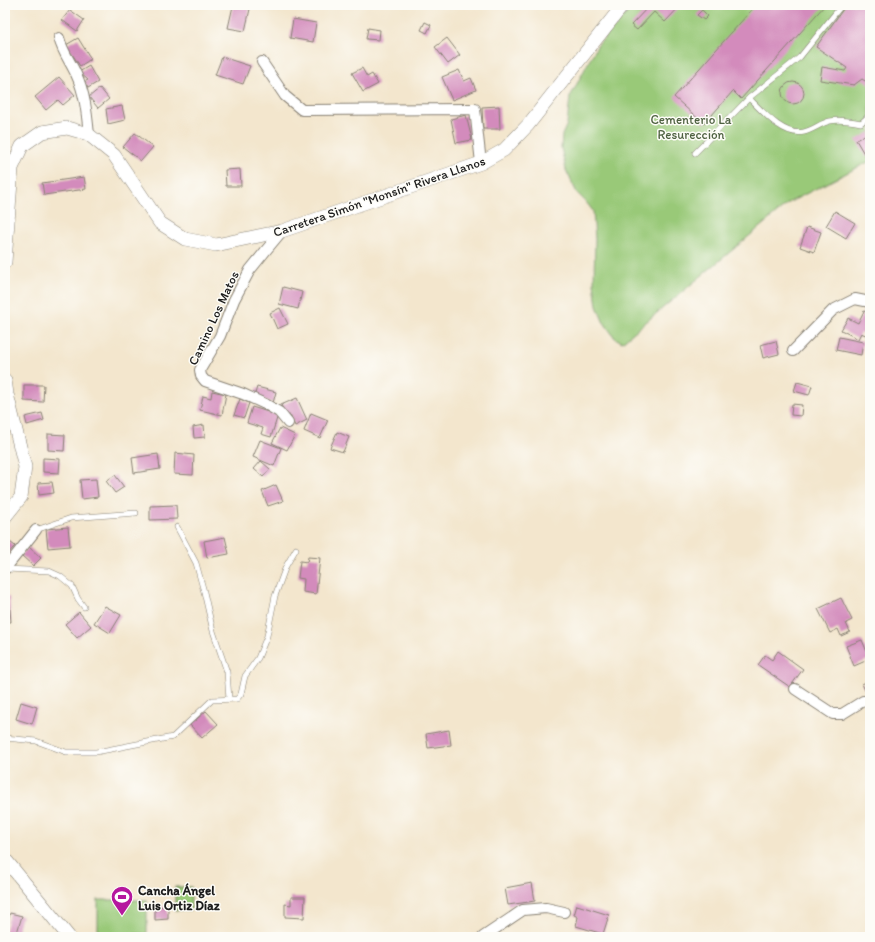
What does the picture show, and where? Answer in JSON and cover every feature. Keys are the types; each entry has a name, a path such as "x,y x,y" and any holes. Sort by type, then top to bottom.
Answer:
{"street":[{"name":"Carretera Simón \"Monsín\" Rivera Llanos","path":"5,262 12,168 22,146 42,132 67,128 89,135 114,155 160,224 185,239 216,245 282,232 481,163 504,150 528,125 623,5"},
{"path":"59,38 63,50 76,75 86,104 89,135"},
{"path":"262,62 285,96 302,110 474,109 481,163"},
{"name":"Camino Los Matos","path":"282,232 250,270 234,300 220,336 200,370 201,376 205,381 243,394 267,405 280,412 288,423"},
{"path":"792,351 833,310 855,299 870,302"},
{"path":"5,380 6,395 25,467 21,497 5,517"},
{"path":"5,569 36,530"},
{"path":"795,689 833,714 842,714 863,701 870,701"},
{"path":"5,859 69,937"},
{"path":"483,937 523,910 546,908 564,912"}],"lane":[{"path":"695,153 749,98 800,58 842,5"},
{"path":"749,98 779,126 792,131 803,132 830,121 861,123 870,115"},
{"path":"36,530 71,518 136,513"},
{"path":"177,527 196,563 213,631 227,672 229,699"},
{"path":"5,738 36,741 66,752 96,752 173,737 212,700 237,699 241,694 245,676 258,658 267,636 275,596 286,566 296,549"},
{"path":"5,569 49,571 60,576 72,586 78,599 84,607"}],"green space":[{"name":"Cementerio La Resurección","path":"634,5 870,5 870,161 790,202 622,342 615,338 603,321 597,306 594,283 595,239 593,211 577,193 566,170 561,148 562,135 567,124 570,97 597,46"},
{"path":"175,887 191,887 191,910 175,910"},
{"name":"Cancha Ángel Luis Ortiz Díaz","path":"98,900 147,900 147,934 98,934"}],"building":[{"path":"650,5 681,5 665,22 654,12 637,30 631,25"},
{"path":"756,5 825,5 741,99 733,91 704,124 674,97"},
{"path":"846,5 870,5 870,84 862,79 854,85 820,80 822,67 845,71 847,68 816,47"},
{"path":"233,6 250,9 245,31 228,28"},
{"path":"70,10 84,20 77,31 62,20"},
{"path":"702,10 708,16 704,20 697,15"},
{"path":"293,19 316,23 313,42 290,38"},
{"path":"425,22 431,25 427,33 421,30"},
{"path":"368,28 380,30 379,40 366,39"},
{"path":"78,38 91,59 80,66 66,45"},
{"path":"447,38 460,55 448,64 435,47"},
{"path":"222,57 250,66 243,84 215,75"},
{"path":"89,66 98,82 88,88 84,82 88,80 79,72"},
{"path":"362,68 367,77 372,74 378,84 363,92 352,73"},
{"path":"459,70 464,81 471,78 476,90 452,100 442,77"},
{"path":"59,77 75,95 63,105 58,100 46,110 35,97"},
{"path":"789,82 797,82 804,89 804,97 797,104 789,104 782,97 782,89"},
{"path":"100,88 109,99 98,108 89,97"},
{"path":"122,106 125,120 108,124 106,109"},
{"path":"499,106 500,129 483,129 482,107"},
{"path":"466,115 472,140 456,143 451,119"},
{"path":"870,132 870,155 866,157 856,140"},
{"path":"135,133 153,147 141,161 123,147"},
{"path":"240,169 241,186 226,186 225,170"},
{"path":"84,177 86,189 44,195 42,183"},
{"path":"835,211 855,223 846,238 826,226"},
{"path":"807,227 821,232 814,252 800,247"},
{"path":"283,287 302,292 298,309 279,304"},
{"path":"280,308 288,324 277,329 270,313"},
{"path":"864,311 870,314 870,337 861,333 858,339 841,330 848,318 858,323"},
{"path":"839,337 863,342 861,355 836,350"},
{"path":"776,341 779,354 763,358 760,345"},
{"path":"797,382 812,386 809,395 794,391"},
{"path":"24,385 44,385 43,402 24,401"},
{"path":"257,387 276,392 273,403 254,397"},
{"path":"212,391 226,394 222,415 200,410 203,396 211,398"},
{"path":"297,398 307,420 295,426 290,415 286,416 281,405"},
{"path":"240,399 249,403 244,418 234,415"},
{"path":"792,404 802,405 801,416 791,415"},
{"path":"252,407 278,415 271,437 261,434 263,428 247,423"},
{"path":"42,413 44,420 27,425 25,417"},
{"path":"311,413 328,420 320,438 304,431"},
{"path":"204,425 205,437 194,438 193,427"},
{"path":"280,428 295,435 287,450 272,443"},
{"path":"337,432 349,437 343,452 330,448"},
{"path":"48,434 65,435 64,451 48,450"},
{"path":"260,440 281,448 274,466 253,457"},
{"path":"175,453 194,455 193,475 174,474"},
{"path":"158,454 160,469 134,473 132,458"},
{"path":"43,458 60,459 59,473 43,472"},
{"path":"261,461 270,469 263,477 254,469"},
{"path":"115,475 124,487 115,493 106,481"},
{"path":"96,479 98,497 82,499 80,480"},
{"path":"52,482 54,493 39,495 38,483"},
{"path":"276,485 283,501 268,506 262,491"},
{"path":"176,505 177,519 150,520 150,506"},
{"path":"68,527 70,546 48,548 46,529"},
{"path":"225,537 229,554 207,558 204,541"},
{"path":"5,538 15,546 5,557"},
{"path":"29,547 41,558 33,566 21,555"},
{"path":"308,557 320,558 316,594 303,592 304,579 298,578 300,561 307,562"},
{"path":"5,597 9,597 11,622 5,622"},
{"path":"841,598 852,620 846,623 850,632 841,636 838,629 830,633 818,609"},
{"path":"105,606 121,615 110,633 94,623"},
{"path":"79,612 91,626 77,638 65,624"},
{"path":"862,640 870,659 854,666 846,646"},
{"path":"778,651 803,669 790,687 758,665 765,655 772,660"},
{"path":"870,680 870,689 866,692 862,684"},
{"path":"21,702 37,707 32,724 16,719"},
{"path":"206,711 218,724 202,738 190,725"},
{"path":"449,730 451,745 428,748 426,734"},
{"path":"532,883 535,901 508,905 505,888"},
{"path":"291,897 305,897 304,918 285,917 285,904 291,905"},
{"path":"577,905 609,915 603,934 576,926 578,917 574,915"},
{"path":"168,906 168,919 155,920 155,907"},
{"path":"10,913 22,916 16,936 5,933"}],"place":[{"name":"Cancha Ángel Luis Ortiz Díaz","path":"122,916"}]}
